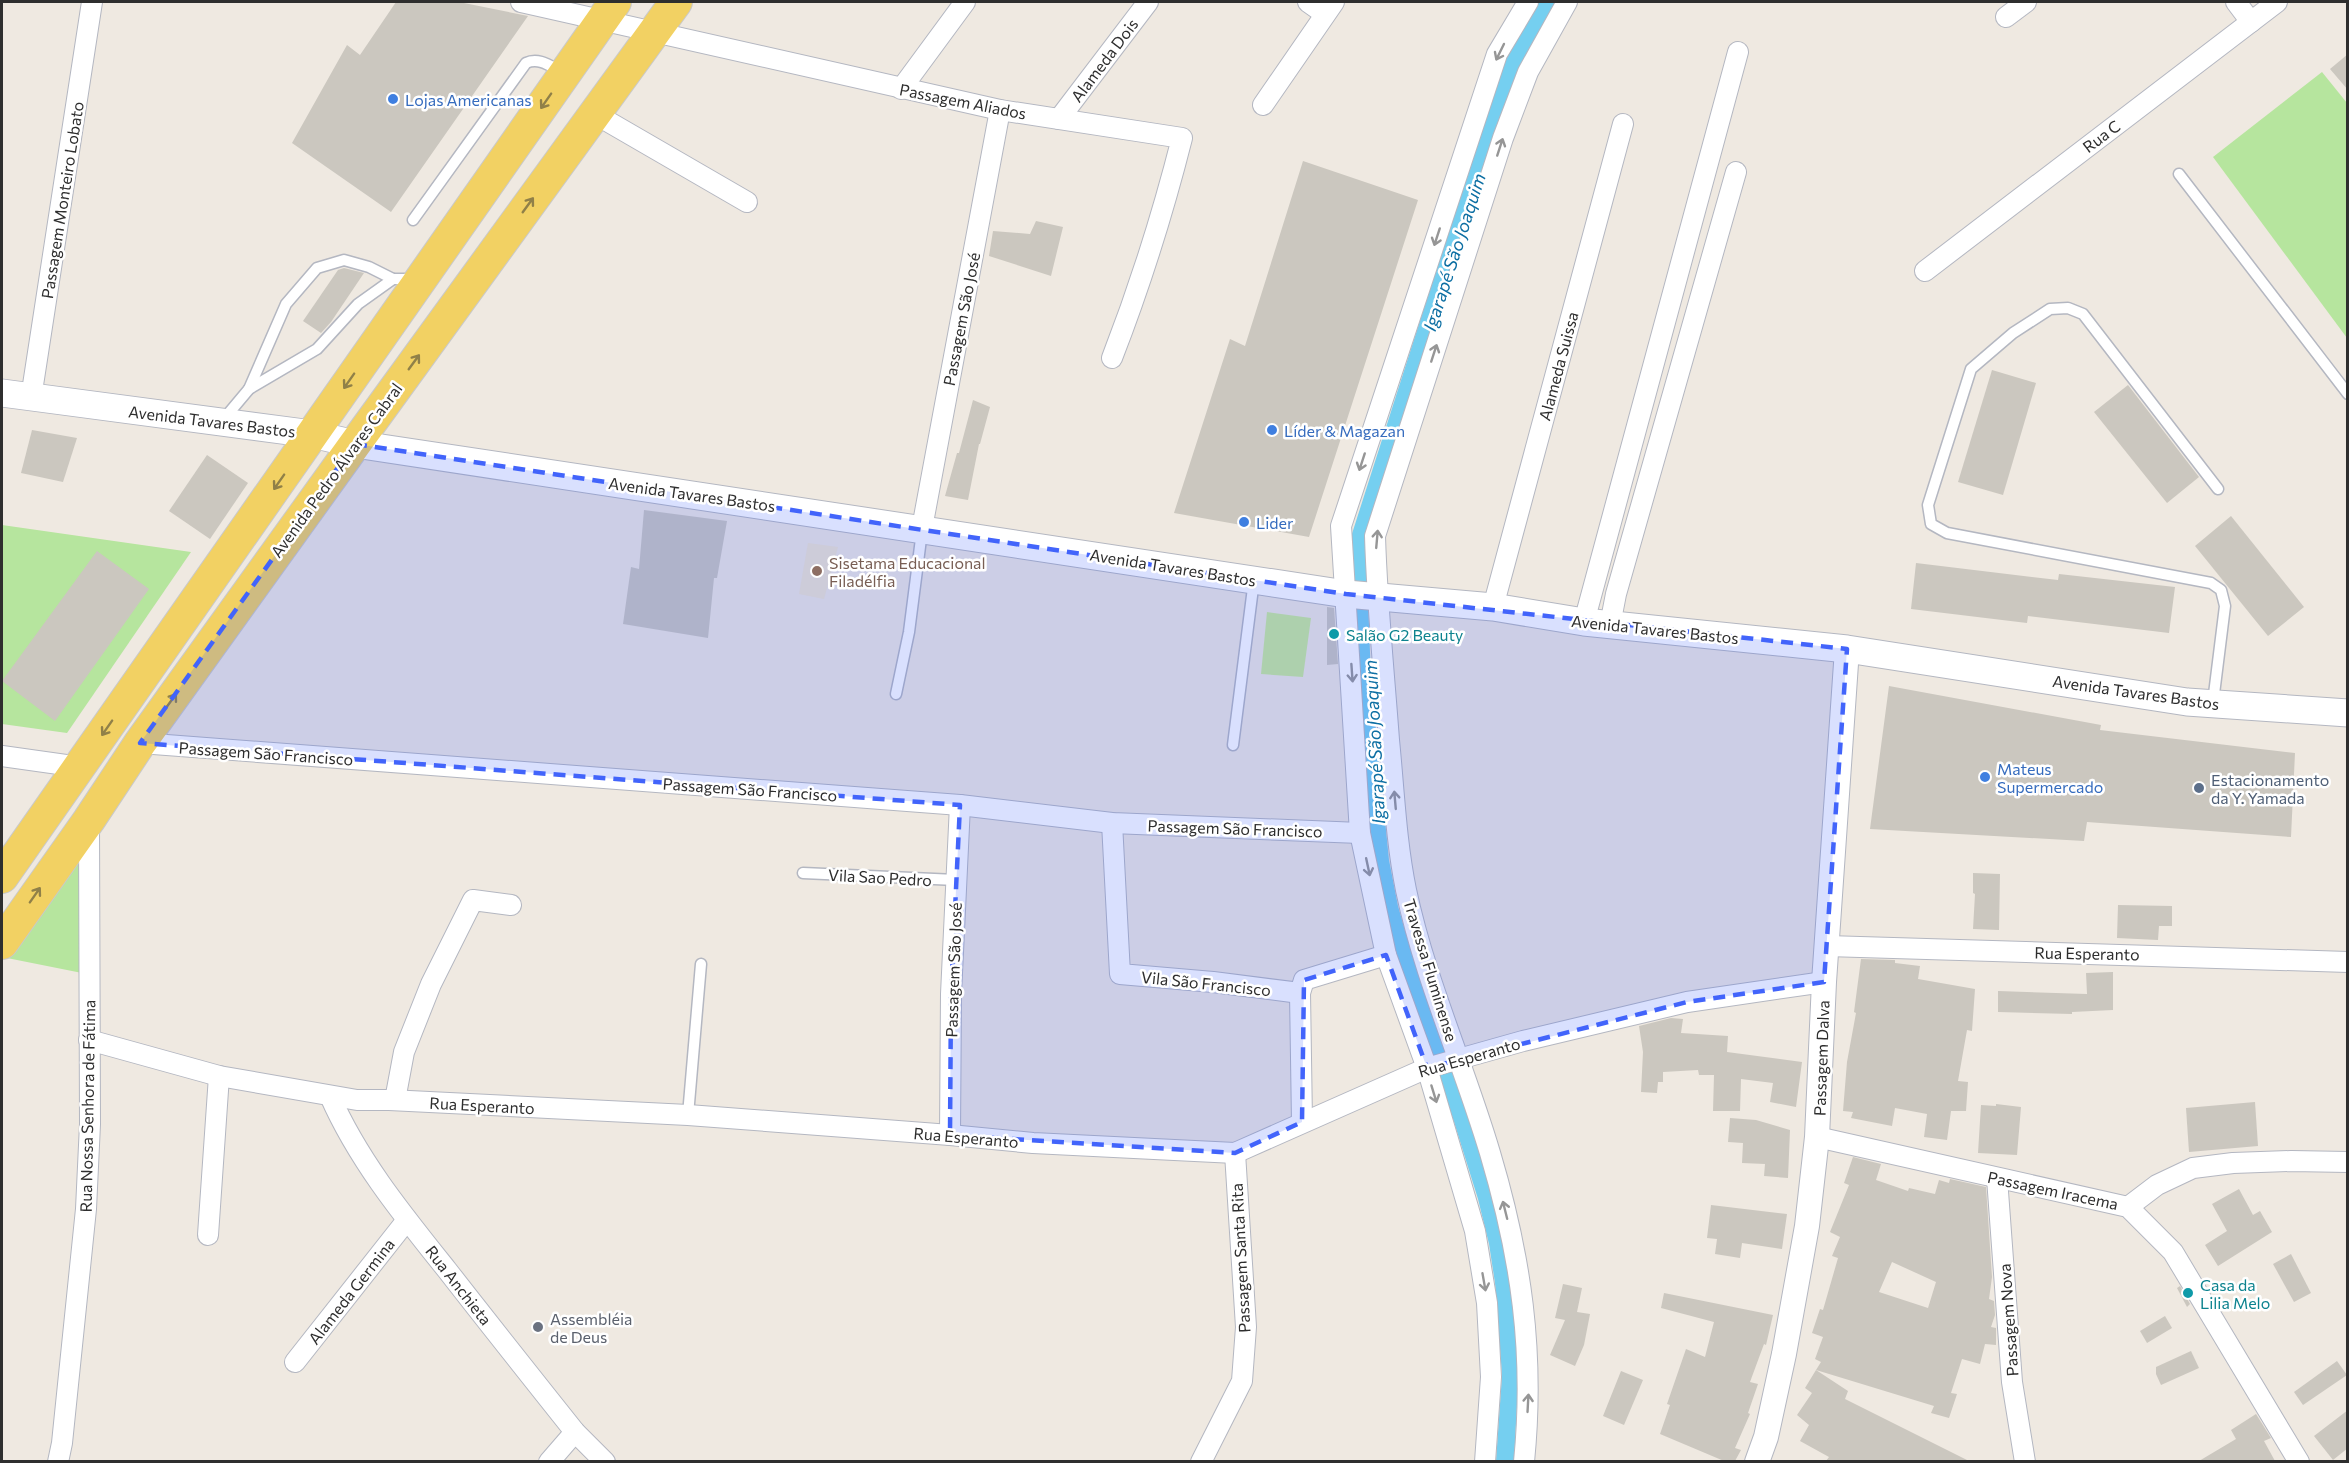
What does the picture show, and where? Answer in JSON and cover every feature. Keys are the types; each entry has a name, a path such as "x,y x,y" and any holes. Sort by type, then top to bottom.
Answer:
{"main road":[{"name":"Avenida Pedro Álvares Cabral","path":"2,943 140,743 676,2"},
{"path":"2,877 312,434 407,279 565,74 609,11"},
{"name":"Avenida Tavares Bastos","path":"2,393 312,434 355,444 1362,596 1493,607 1597,623 1847,649 2187,702 2348,713"}],"street":[{"name":"Passagem Monteiro Lobato","path":"31,398 92,2"},
{"name":"Passagem Aliados","path":"521,2 609,11 654,33 1000,110 1182,138 1155,239 1112,358"},
{"path":"901,89 965,2"},
{"name":"Alameda Dois","path":"1059,120 1148,2"},
{"path":"1263,105 1329,8 1308,2"},
{"path":"1485,1461 1491,1377 1487,1303 1475,1231 1429,1067 1386,955 1360,833 1362,596 1341,526 1497,54 1528,2"},
{"name":"Travessa Fluminense","path":"1524,1461 1529,1394 1527,1349 1517,1257 1489,1151 1455,1059 1422,952 1406,890 1362,596 1375,536 1503,138 1528,72 1567,2"},
{"path":"2006,18 2026,2"},
{"path":"2236,2 2251,22"},
{"name":"Rua C","path":"1925,271 2277,2"},
{"path":"1597,623 1738,52"},
{"name":"Passagem São José","path":"922,528 1000,110"},
{"path":"595,114 747,202"},
{"name":"Alameda Suissa","path":"1493,607 1623,124"},
{"path":"1597,623 1619,582 1736,172"},
{"name":"Passagem Dalva","path":"1758,1461 1766,1437 1784,1354 1807,1226 1817,1137 1824,981 1847,649"},
{"name":"Passagem São Francisco","path":"140,743 960,805 1112,823 1360,833"},
{"path":"2,756 80,767"},
{"name":"Passagem São José","path":"951,1135 951,994 960,805"},
{"name":"Rua Nossa Senhora de Fátima","path":"58,1461 62,1443 86,1209 90,1124 89,820"},
{"name":"Vila São Francisco","path":"1112,823 1120,974 1214,982 1300,993"},
{"path":"395,1100 404,1052 430,984 473,900 511,905"},
{"name":"Rua Esperanto","path":"1827,946 2348,962"},
{"path":"1302,1122 1300,993 1304,980 1386,955"},
{"name":"Rua Esperanto","path":"89,1040 219,1077 357,1100 688,1115 1033,1143 1234,1153 1429,1067 1455,1059 1687,1002 1824,981"},
{"path":"208,1235 219,1077"},
{"name":"Rua Anchieta","path":"330,1096 342,1125 407,1220 575,1432 606,1461"},
{"name":"Passagem Iracema","path":"1817,1137 2128,1207 2173,1252 2299,1461"},
{"name":"Passagem Santa Rita","path":"1201,1461 1242,1382 1246,1327 1234,1153"},
{"path":"2128,1207 2157,1185 2193,1168 2280,1161 2348,1162"},
{"name":"Passagem Nova","path":"1997,1179 2012,1383 2025,1461"},
{"name":"Alameda Germina","path":"295,1362 407,1220"},
{"path":"549,1461 575,1432"}],"lane":[{"path":"413,220 526,63 533,60 539,61 565,74"},
{"path":"2179,174 2348,394"},
{"path":"221,422 249,389 286,304 317,268 344,260 407,279"},
{"path":"249,389 317,349 358,304 407,279"},
{"path":"2213,703 2225,606 2221,590 2211,583 1947,533 1931,524 1928,506 1971,369 2013,333 2050,309 2068,308 2083,314 2218,489"},
{"path":"896,694 909,633 922,528"},
{"path":"1233,746 1254,579"},
{"name":"Vila Sao Pedro","path":"804,873 956,880"},
{"path":"688,1115 701,964"}],"highlighted area":[{"path":"355,444 1346,594 1847,649 1824,982 1687,1002 1427,1068 1386,955 1304,980 1302,1122 1235,1153 950,1135 951,994 960,805 140,743"}],"shaded area":[{"name":"Sisetama Educacional Filadélfia","path":"808,543 838,547 824,599 799,594"}],"green space":[{"path":"2322,72 2347,103 2347,338 2213,157"},
{"path":"2,525 191,552 67,733 2,724"},
{"path":"1267,612 1311,618 1303,677 1261,674"},
{"path":"89,820 82,973 2,957"}],"water":[{"name":"Igarapé São Joaquim","path":"1537,2 1559,2 1366,541 1371,680 1389,860 1398,906 1411,951 1478,1141 1506,1251 1516,1315 1518,1385 1514,1461 1496,1461 1502,1375 1495,1283 1489,1244 1478,1199 1454,1122 1398,963 1367,838 1350,540 1508,45"}],"building":[{"name":"Lojas Americanas","path":"396,2 459,2 528,16 391,212 292,143 347,45 360,55"},
{"path":"2348,54 2348,90 2330,69"},
{"name":"Líder & Magazan","path":"1303,161 1418,200 1309,537 1174,513 1230,339 1245,346"},
{"path":"1036,221 1063,227 1051,276 989,256 993,231 1030,234"},
{"path":"344,268 364,273 321,333 303,321 338,270"},
{"path":"1992,370 2036,383 2003,495 1958,482"},
{"path":"2128,385 2199,477 2167,503 2094,412"},
{"path":"973,400 990,407 979,444 968,500 945,496"},
{"path":"32,430 77,438 63,482 21,473"},
{"path":"207,455 248,483 210,539 169,511"},
{"path":"644,510 727,521 717,578 714,578 708,638 623,624 631,567 639,569"},
{"path":"2231,516 2304,607 2268,636 2195,546"},
{"path":"97,551 149,589 55,721 2,681"},
{"path":"1916,563 2058,580 2059,574 2175,587 2169,633 2028,616 2027,623 1911,609"},
{"path":"1327,607 1334,608 1338,664 1327,665"},
{"name":"Mateus Supermercado","path":"1889,686 2101,725 2100,730 2295,753 2291,837 2087,822 2084,841 1870,829"},
{"path":"1973,873 2000,874 1999,930 1973,929 1975,894 1973,893"},
{"path":"2118,905 2172,906 2172,926 2159,926 2158,940 2117,938"},
{"path":"1861,959 1895,960 1895,963 1920,966 1918,979 1975,989 1972,1031 1967,1030 1958,1081 1968,1082 1966,1111 1951,1111 1947,1140 1924,1137 1927,1114 1895,1108 1892,1126 1851,1118 1853,1112 1843,1111"},
{"path":"2113,972 2113,1010 2072,1012 2072,1014 1998,1012 1998,991 2087,994 2086,973"},
{"path":"1671,1018 1683,1019 1681,1033 1728,1036 1727,1052 1802,1062 1796,1107 1770,1102 1773,1083 1741,1079 1740,1111 1713,1111 1714,1075 1699,1075 1698,1070 1663,1072 1663,1082 1658,1082 1657,1093 1641,1092 1643,1052 1639,1026"},
{"path":"2255,1102 2258,1146 2189,1152 2186,1108"},
{"path":"1996,1104 2021,1107 2017,1155 1978,1153 1981,1105 1996,1106"},
{"path":"1730,1118 1756,1120 1790,1130 1788,1178 1764,1176 1765,1164 1742,1163 1743,1143 1728,1142"},
{"path":"1853,1157 1881,1164 1876,1180 1908,1191 1909,1188 1935,1194 1939,1180 1949,1183 1950,1179 1986,1187 1992,1277 1989,1299 1994,1301 1995,1315 1991,1327 1996,1328 1996,1345 1985,1344 1980,1364 1962,1359 1951,1393 1957,1394 1949,1418 1931,1413 1934,1406 1816,1370 1821,1362 1815,1359 1823,1337 1812,1333 1820,1309 1823,1310 1838,1258 1832,1256 1840,1237 1830,1232 1849,1185 1844,1183","holes":["1892,1262 1936,1282 1928,1308 1879,1292"]},
{"path":"2239,1189 2253,1215 2260,1211 2272,1232 2218,1266 2205,1245 2227,1231 2212,1204"},
{"path":"1711,1205 1787,1214 1782,1249 1742,1243 1740,1258 1715,1254 1717,1239 1707,1238"},
{"path":"2291,1254 2311,1293 2294,1302 2273,1264"},
{"path":"1563,1284 1582,1288 1577,1312 1590,1314 1584,1345 1575,1366 1550,1355 1565,1320 1555,1318"},
{"path":"2180,1286 2190,1304 2187,1307 2177,1288"},
{"path":"1664,1293 1773,1315 1766,1345 1764,1344 1750,1382 1758,1384 1748,1413 1750,1414 1735,1448 1741,1450 1735,1461 1724,1461 1660,1434 1670,1405 1667,1404 1686,1349 1705,1357 1714,1322 1661,1308"},
{"path":"2165,1316 2172,1328 2147,1343 2140,1331"},
{"path":"2191,1351 2199,1368 2161,1385 2156,1374 2156,1367"},
{"path":"2337,1361 2347,1375 2303,1405 2294,1392"},
{"path":"1816,1370 1848,1391 1845,1399 1969,1461 1826,1461 1829,1457 1800,1441 1809,1425 1797,1415 1812,1393 1805,1388"},
{"path":"1621,1371 1643,1380 1624,1425 1603,1416"},
{"path":"2348,1410 2348,1448 2333,1460 2314,1436"},
{"path":"2256,1414 2271,1438 2264,1441 2275,1461 2199,1461 2236,1439 2231,1430"}],"place":[{"name":"Lojas Americanas","path":"393,99"},
{"name":"Líder & Magazan","path":"1272,430"},
{"name":"Lider","path":"1244,522"},
{"name":"Sisetama Educacional Filadélfia","path":"817,571"},
{"name":"Salão G2 Beauty","path":"1334,634"},
{"name":"Mateus Supermercado","path":"1985,777"},
{"name":"Estacionamento da Y. Yamada","path":"2199,788"},
{"name":"Casa da Lilia Melo","path":"2188,1293"},
{"name":"Assembléia de Deus","path":"538,1327"}]}
